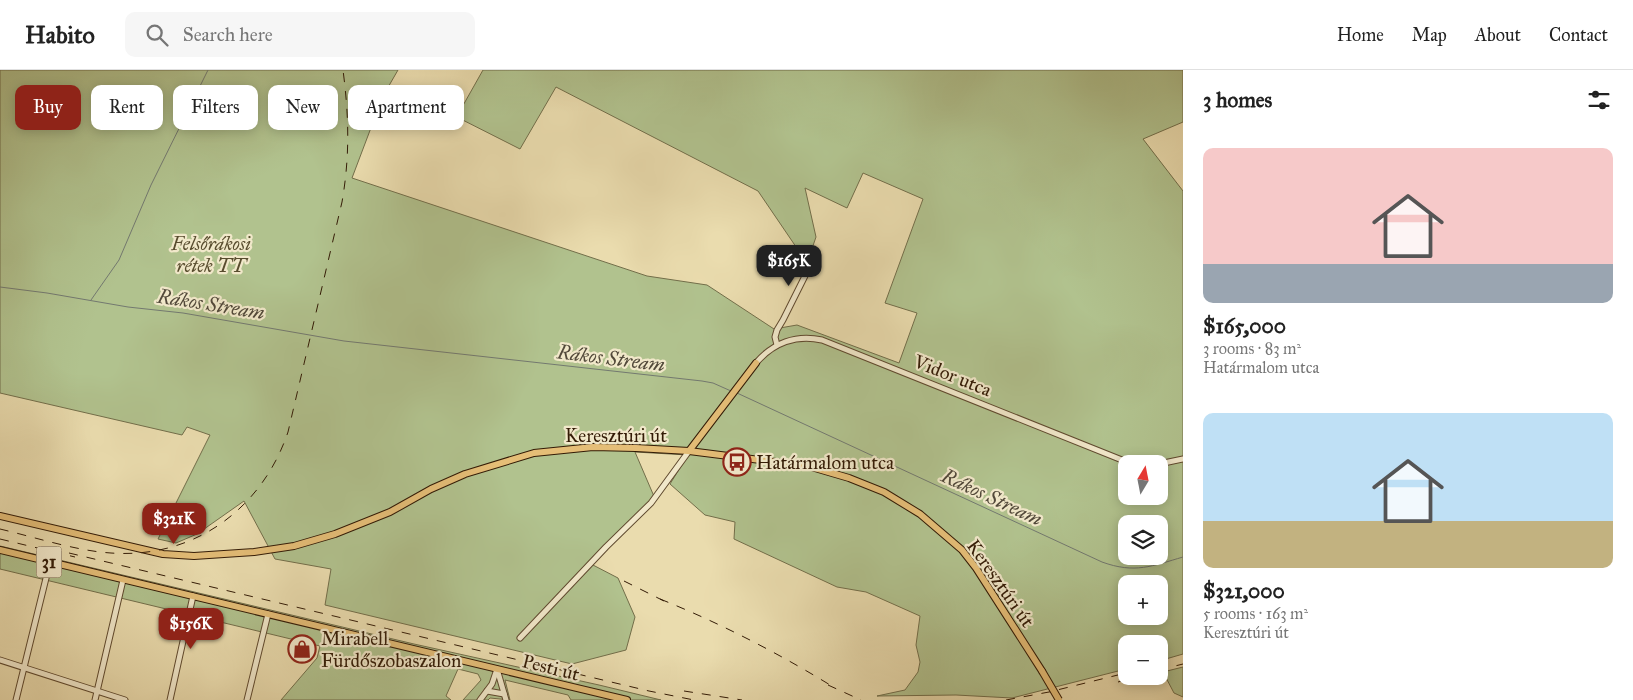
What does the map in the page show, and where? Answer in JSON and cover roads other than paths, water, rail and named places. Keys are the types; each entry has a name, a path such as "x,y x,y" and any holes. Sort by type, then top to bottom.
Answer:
{"main road":[{"path":"689,452 756,363"},
{"path":"696,443 698,450 706,454"},
{"name":"Keresztúri út","path":"0,516 163,554 194,556 254,552 294,546 335,534 390,512 431,489 465,474 534,453 592,447 689,452 808,466 865,484 893,497 920,514 962,550 976,568 1059,700"},
{"name":"31","path":"0,550 497,669"},
{"name":"Pesti út","path":"497,669 627,700"}],"street":[{"path":"778,345 775,336 777,330 815,256"},
{"name":"Vidor utca","path":"756,363 765,353 788,340 804,338 828,342 1118,458"},
{"path":"520,638 606,547 652,503 689,452"},
{"path":"1168,462 1183,459"},
{"path":"16,700 50,562"},
{"path":"95,700 123,580"},
{"path":"170,700 193,596"},
{"path":"247,700 268,614"},
{"path":"0,660 126,700"},
{"path":"480,700 494,680 497,669"},
{"path":"497,669 505,697"},
{"path":"487,692 505,697"}],"waterway":[{"path":"91,300 119,260 151,185 208,70"},
{"name":"Rákos Stream","path":"0,287 128,307 183,313 344,341 702,381 713,383 731,391"},
{"name":"Rákos Stream","path":"737,393 1102,562 1124,568 1134,568 1152,566 1183,557"}],"railway":[{"path":"0,529 84,550 111,553 141,553 170,547 197,538 221,524 242,506 261,484 276,460 288,432 342,202 348,136 343,70"},
{"path":"0,539 75,557"},
{"path":"69,553 649,691 694,700"},
{"path":"624,581 664,601"},
{"path":"660,599 705,618 749,640 835,688"},
{"path":"1168,668 1183,664"},
{"path":"1006,700 1049,692 1118,675"},
{"path":"828,685 861,700"},
{"path":"684,691 742,700"}],"place":[{"name":"Határmalom utca","path":"737,462"},
{"name":"Mirabell Fürdőszobaszalon","path":"302,649"}],"park label":[{"name":"Felsőrákosi rétek TT","path":"211,254"}]}
